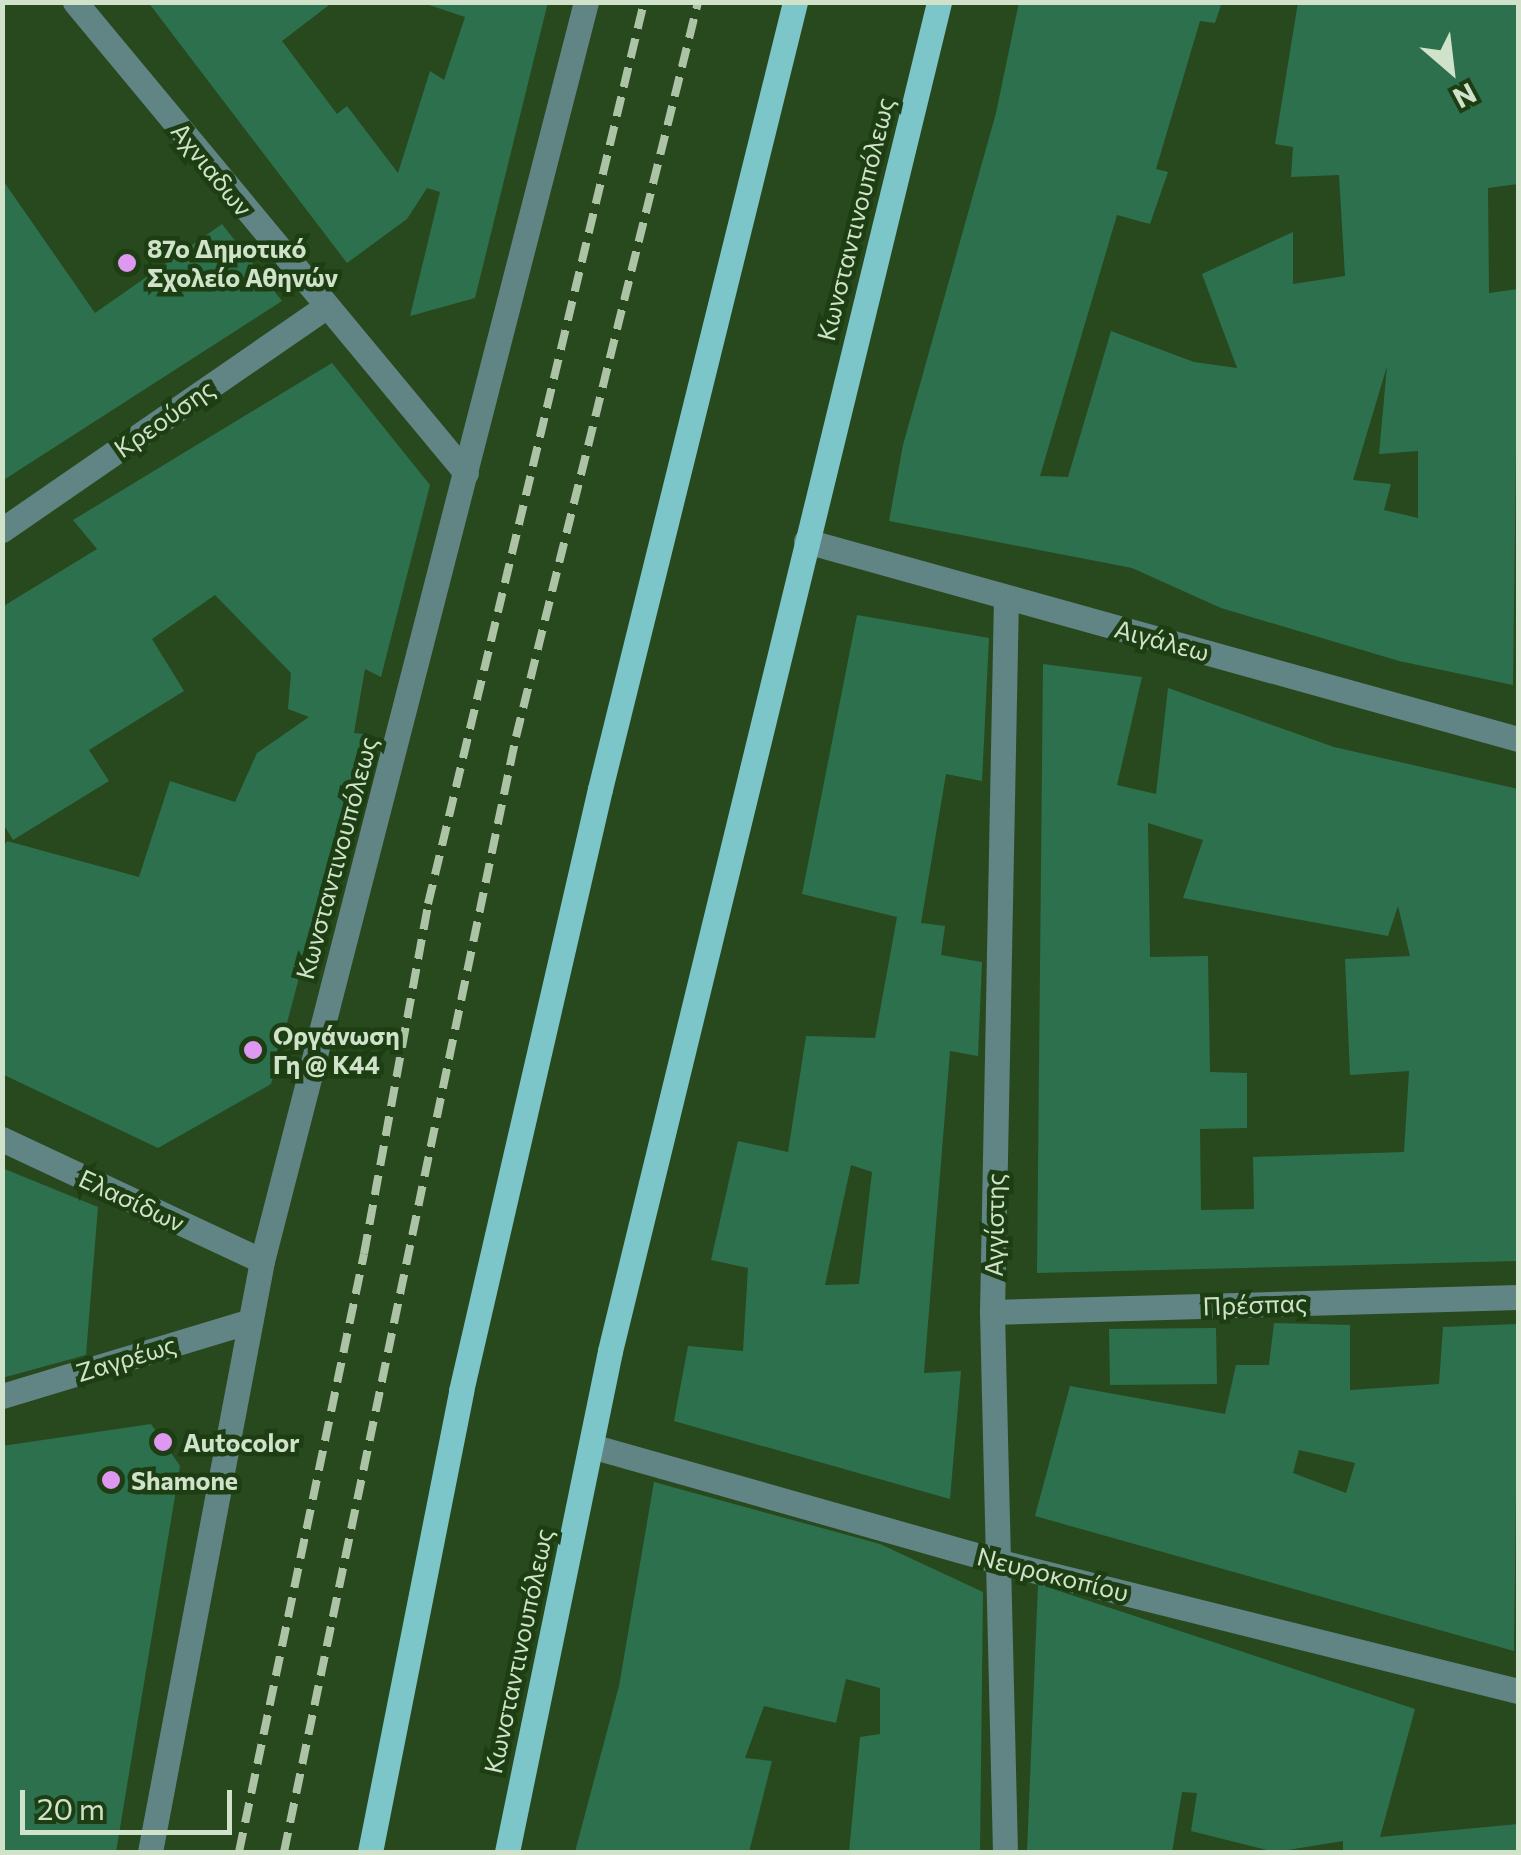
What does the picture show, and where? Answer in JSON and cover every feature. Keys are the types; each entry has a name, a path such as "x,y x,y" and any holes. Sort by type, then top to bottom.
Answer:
{"main road":[{"path":"370,1852 461,1391 600,789 796,2"},
{"name":"Κωνσταντινουπόλεως","path":"507,1852 591,1446 939,2"}],"street":[{"name":"Αχνιαδων","path":"75,2 466,473"},
{"name":"Κωνσταντινουπόλεως","path":"150,1852 262,1261 586,2"},
{"name":"Κρεούσης","path":"2,530 325,306"},
{"name":"Αιγάλεω","path":"806,542 1518,739"},
{"name":"Αγγίστης","path":"1005,1852 992,1312 1006,597"},
{"name":"Ελασίδων","path":"2,1140 262,1261"},
{"name":"Πρέσπας","path":"992,1312 1518,1297"},
{"name":"Ζαγρέως","path":"2,1396 250,1321"},
{"name":"Νευροκοπίου","path":"591,1446 1000,1562 1518,1691"}],"building":[{"path":"148,2 333,2 282,41 337,114 347,106 398,173 430,71 444,80 465,17 420,2 548,2 475,298 410,316 440,192 427,188 407,219 347,263"},
{"path":"1019,2 1222,2 1215,23 1200,21 1156,169 1168,172 1150,224 1117,215 1040,476 1068,477 1111,331 1194,362 1237,368 1202,274 1293,232 1293,284 1345,276 1339,175 1291,177 1293,147 1275,144 1298,2 1518,2 1518,184 1488,188 1489,293 1518,289 1513,685 1399,661 1221,608 1132,568 889,521 903,445 996,113","holes":["1387,366 1379,454 1418,451 1418,518 1384,510 1391,484 1353,480"]},
{"path":"2,179 95,313 222,224 282,301 2,481"},
{"path":"332,363 430,485 381,677 365,669 354,733 363,734 271,1084 158,1148 2,1074 2,850 7,841 139,877 170,781 235,802 257,753 309,717 288,709 291,673 215,595 152,639 184,691 89,750 109,781 13,840 2,822 2,607 97,549 73,520"},
{"path":"857,615 989,638 982,781 946,774 921,923 945,926 941,955 982,962 978,1056 950,1051 924,1373 961,1371 950,1499 674,1421 688,1346 743,1351 748,1268 711,1260 738,1141 788,1152 806,1036 875,1038 897,917 802,894","holes":["851,1165 872,1172 859,1284 825,1285"]},
{"path":"1043,664 1142,677 1117,785 1156,794 1168,688 1334,747 1518,789 1518,1261 1037,1273","holes":["1148,823 1203,840 1183,898 1388,936 1398,906 1410,956 1345,959 1350,1075 1409,1071 1404,1152 1253,1157 1254,1209 1201,1210 1200,1129 1247,1128 1247,1073 1210,1072 1208,956 1150,957"]},
{"path":"2,1168 98,1207 86,1355 2,1378"},
{"path":"1274,1323 1350,1325 1350,1390 1439,1384 1443,1327 1518,1324 1514,1651 1035,1516 1070,1386 1225,1414 1236,1365 1269,1365","holes":["1299,1450 1355,1463 1346,1493 1293,1473"]},
{"path":"1216,1328 1217,1384 1110,1385 1109,1329"},
{"path":"151,1424 180,1466 116,1852 2,1852 2,1446"},
{"path":"654,1482 880,1544 983,1592 980,1852 849,1852 860,1737 880,1734 880,1688 846,1679 836,1723 764,1706 745,1758 772,1761 749,1852 575,1852 619,1686"},
{"path":"1038,1584 1415,1709 1380,1837 1518,1824 1518,1852 1343,1852 1343,1841 1275,1852 1191,1831 1197,1793 1182,1792 1172,1852 1027,1852"}],"railway":[{"path":"239,1852 364,1254 428,904 644,2"},
{"path":"284,1852 516,737 698,2"}],"place":[{"name":"87ο Δημοτικό Σχολείο Αθηνών","path":"127,263"},
{"name":"Οργάνωση Γη @ Κ44","path":"253,1050"},
{"name":"Autocolor","path":"163,1442"},
{"name":"Shamone","path":"111,1480"}]}
